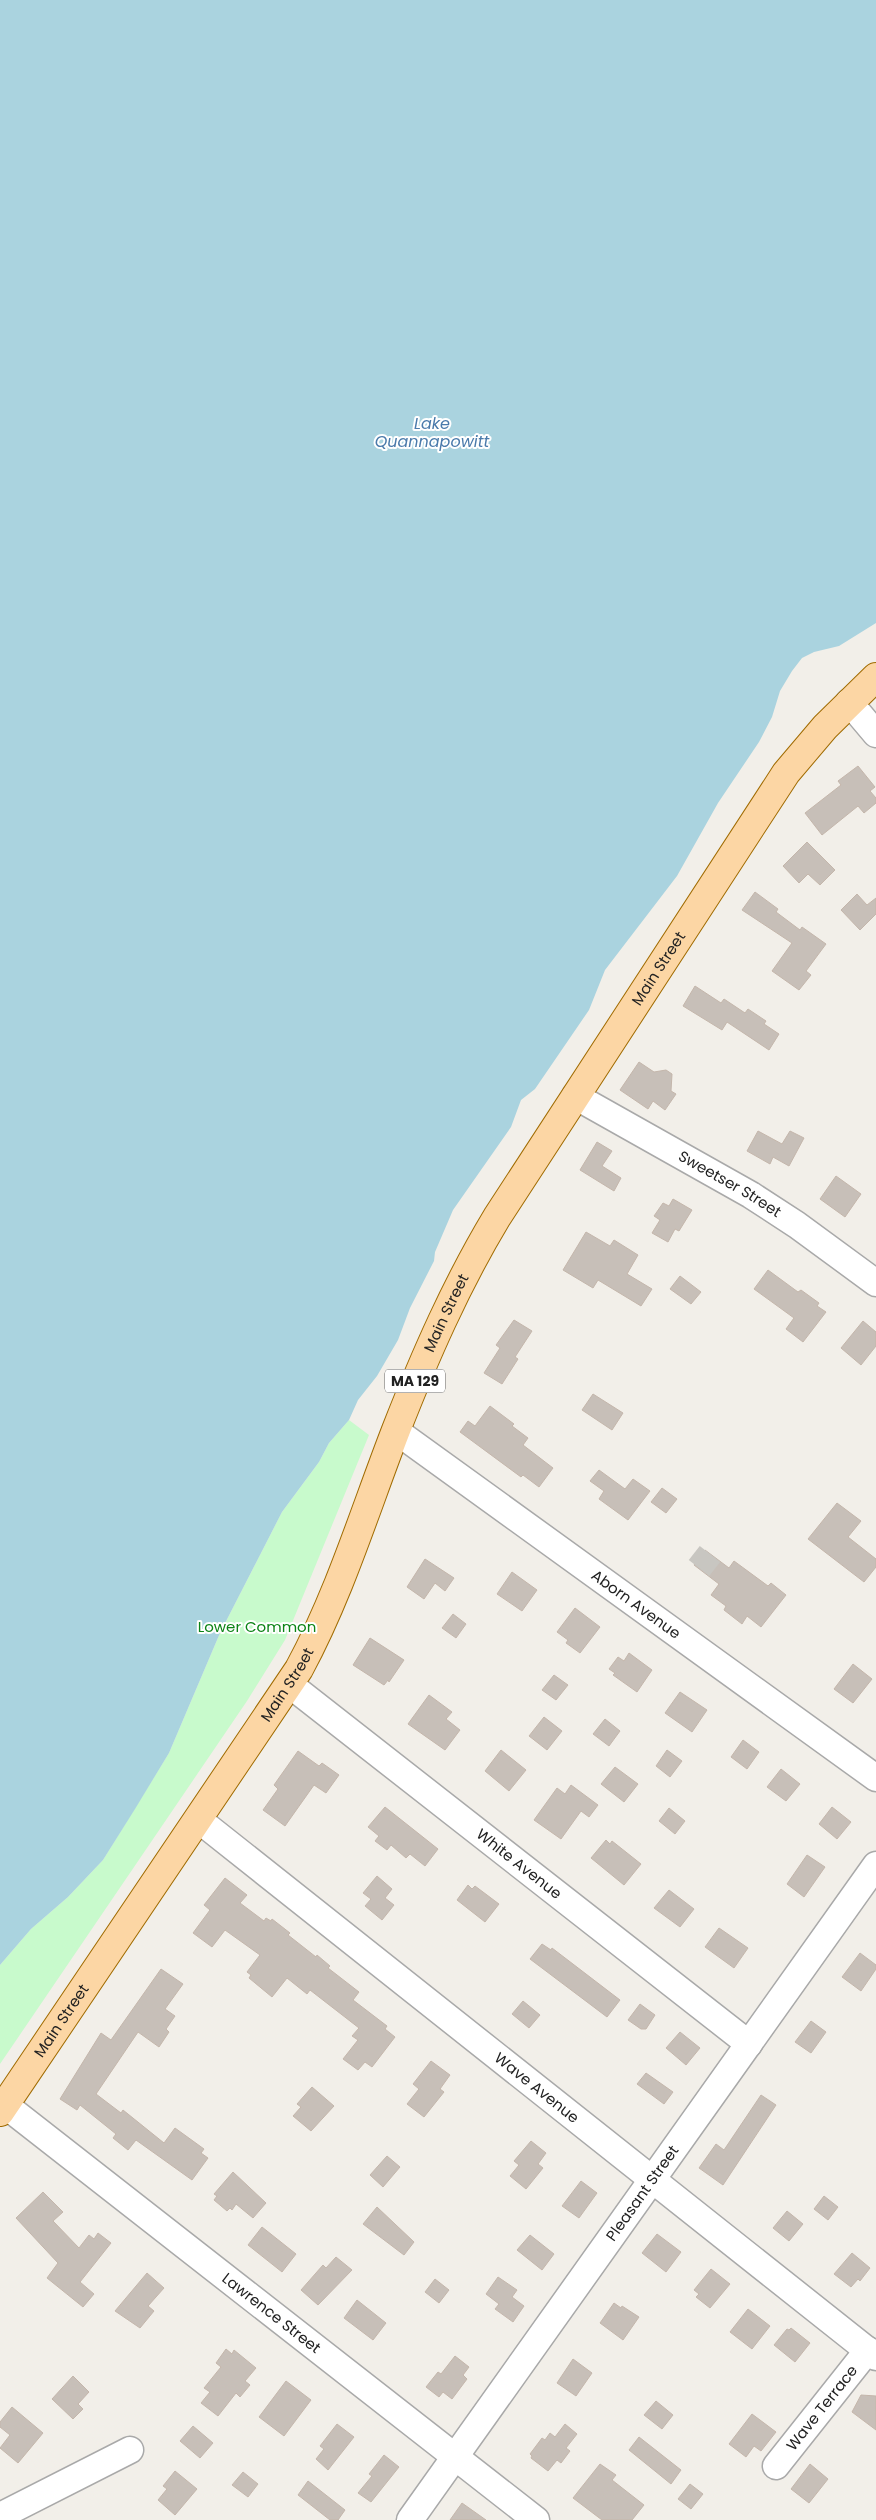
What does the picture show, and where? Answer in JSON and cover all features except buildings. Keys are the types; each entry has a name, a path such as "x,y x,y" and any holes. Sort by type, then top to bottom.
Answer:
{"main road":[{"name":"Main Street","path":"2,2109 199,1820 289,1684 308,1651 333,1599 426,1354 465,1271 497,1217 786,774 808,746 849,702 876,677"}],"street":[{"path":"849,702 876,734"},
{"name":"Sweetser Street","path":"575,1096 750,1195 797,1225 876,1283"},
{"name":"Aborn Avenue","path":"396,1430 876,1778"},
{"name":"White Avenue","path":"289,1684 749,2044"},
{"name":"Wave Avenue","path":"199,1820 872,2353"},
{"name":"Pleasant Street","path":"410,2520 876,1865"},
{"name":"Lawrence Street","path":"2,2109 536,2520"},
{"name":"Wave Terrace","path":"776,2466 872,2353"},
{"path":"0,2516 130,2450"}],"green space":[{"name":"Lower Common","path":"349,1420 369,1435 285,1640 247,1701 0,2064 0,1965 31,1929 68,1897 103,1860 169,1753 220,1633 282,1512 319,1462 329,1443"}],"water":[{"name":"Lake Quannapowitt","path":"0,0 876,0 876,623 839,646 814,652 802,658 792,671 780,691 772,717 759,742 718,803 677,876 605,970 589,1010 535,1089 521,1100 511,1127 453,1210 435,1252 434,1261 410,1308 398,1340 377,1376 358,1400 349,1420 329,1443 319,1462 282,1512 220,1633 169,1753 135,1809 103,1860 68,1897 31,1929 0,1965"}],"tunnel":[{"path":"699,1568 710,1554"}]}
